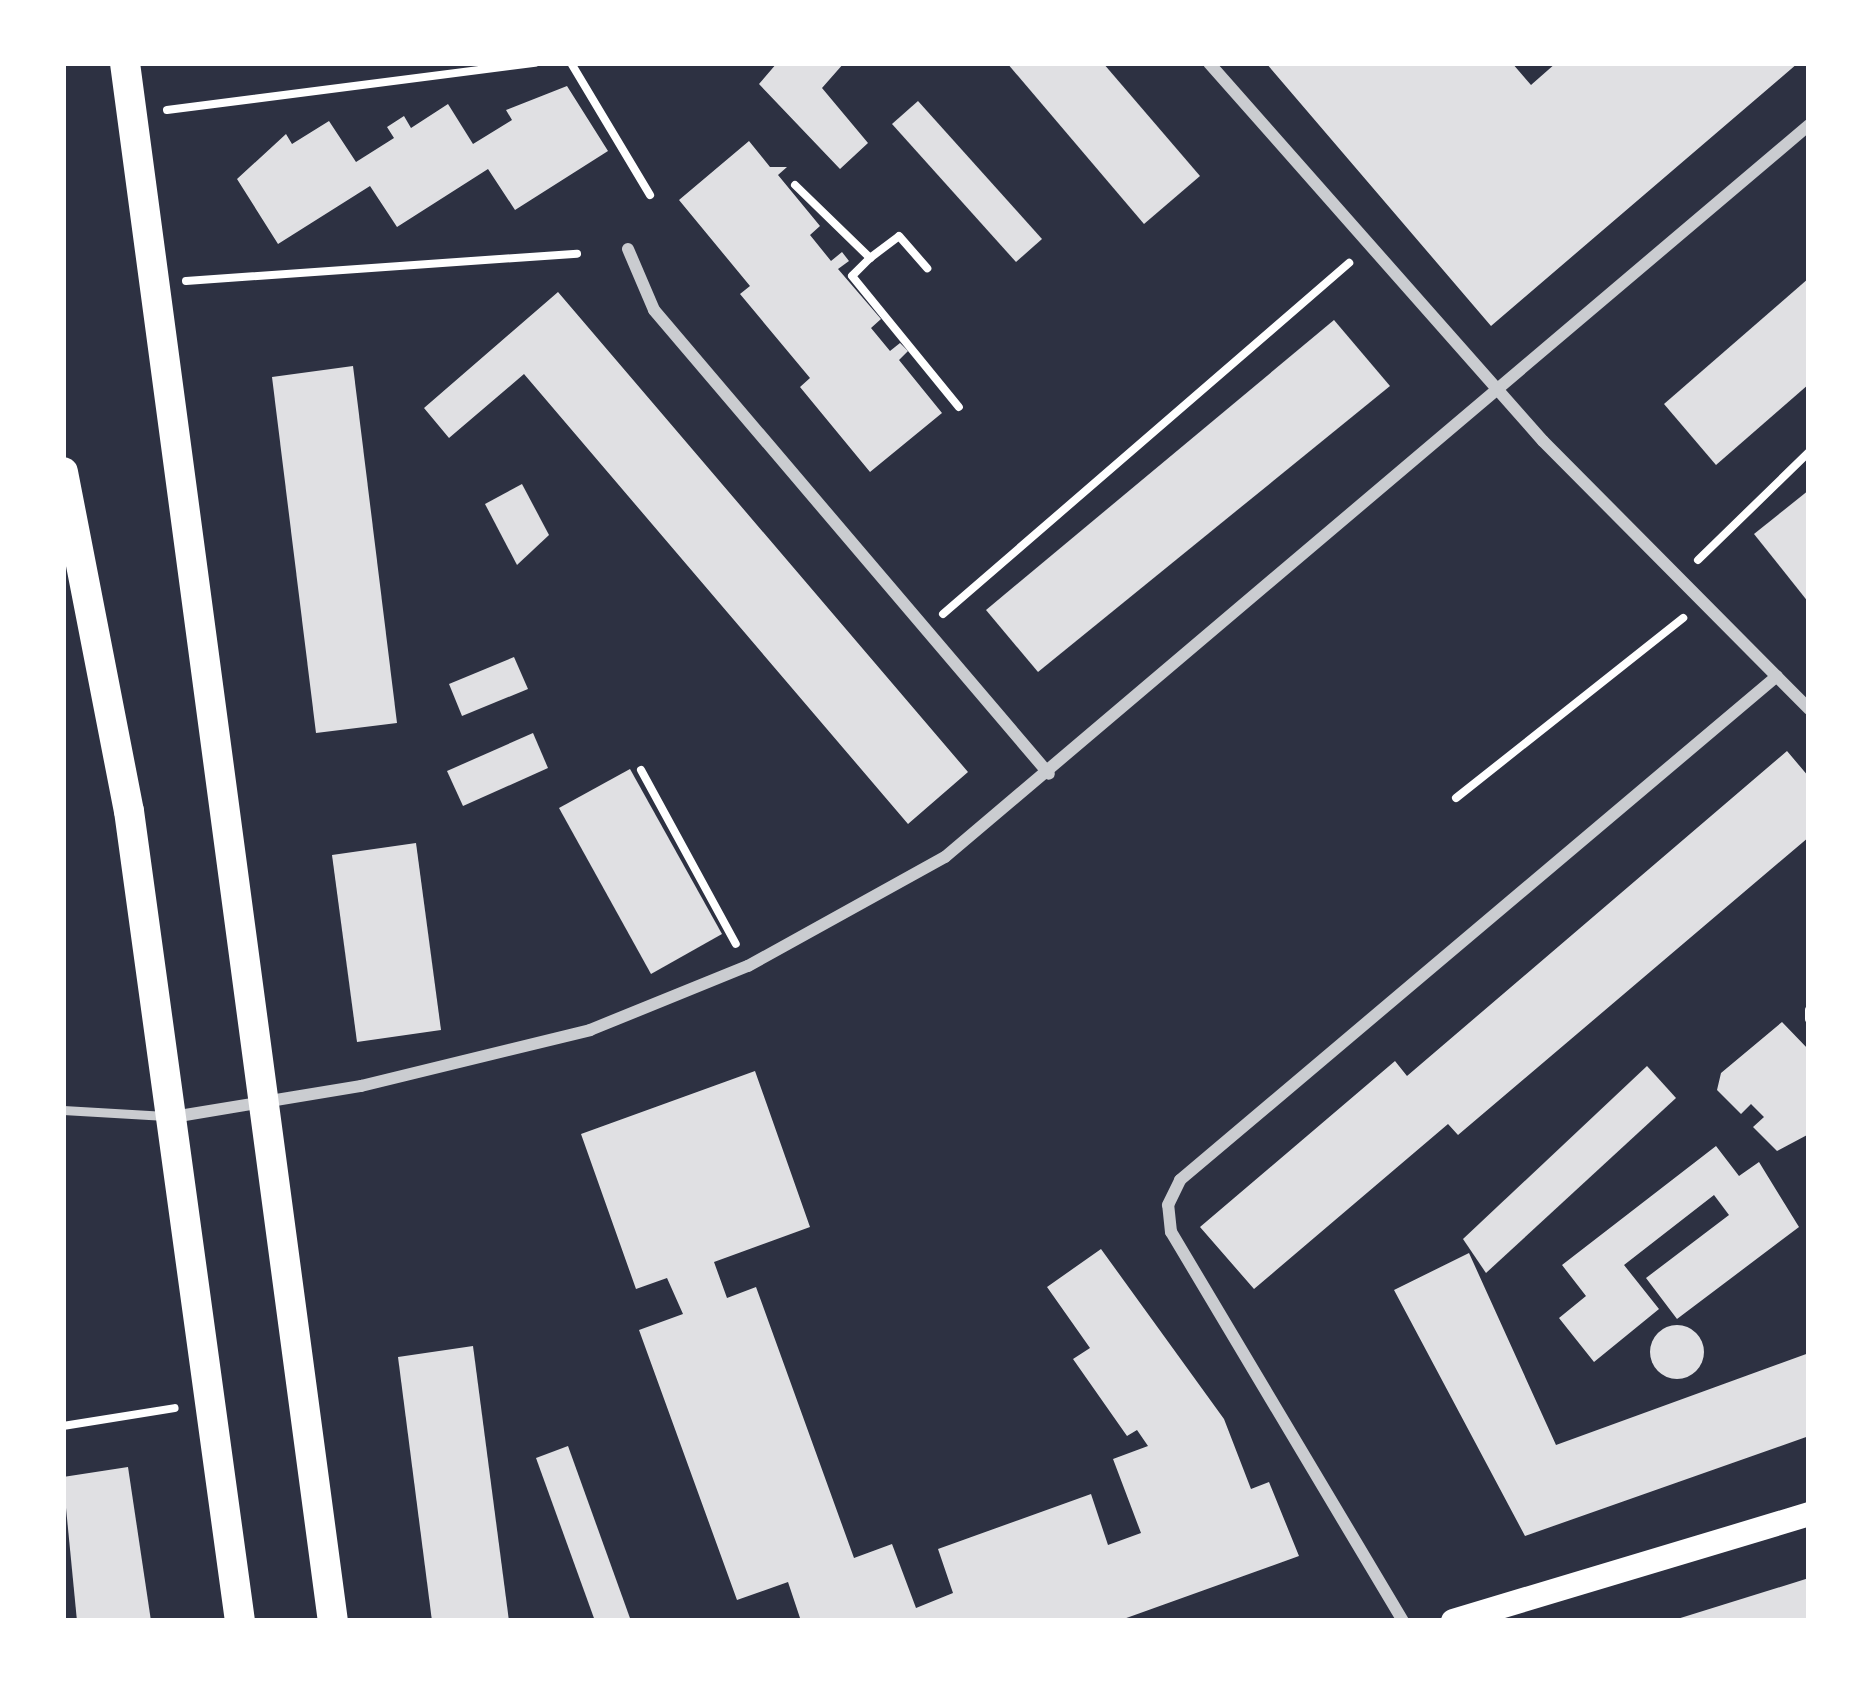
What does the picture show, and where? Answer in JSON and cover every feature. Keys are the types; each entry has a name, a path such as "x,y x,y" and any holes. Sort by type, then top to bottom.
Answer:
{"main road":[{"path":"125,63 333,1621"},
{"path":"63,472 113,715 240,1621"},
{"path":"1453,1621 1809,1514"}],"street":[{"path":"1209,63 1497,389 1809,709"},
{"path":"171,1117 263,1105 590,1030 748,967 945,856 1048,774 1809,125"},
{"path":"628,249 654,310 1048,774"},
{"path":"1403,1621 1171,1232 1168,1205 1180,1180 1778,676"}],"lane":[{"path":"63,1110 171,1117"}],"path":[{"path":"131,114 534,63"},
{"path":"571,63 650,195"},
{"path":"795,184 870,258"},
{"path":"927,268 899,236 852,276 959,407"},
{"path":"958,601 1368,247"},
{"path":"154,283 577,254"},
{"path":"1679,578 1809,452"},
{"path":"1798,463 1809,476"},
{"path":"1456,798 1703,602"},
{"path":"641,770 748,967"},
{"path":"1809,1010 1809,1019"},
{"path":"63,1426 212,1402"}],"building":[{"path":"777,63 844,63 822,88 868,143 840,169 759,84"},
{"path":"1007,63 1103,63 1200,176 1144,224"},
{"path":"1266,63 1512,63 1531,85 1556,63 1798,63 1491,326"},
{"path":"567,86 608,151 515,210 488,169 397,227 370,186 278,244 237,179 286,134 292,144 329,121 356,162 394,138 387,127 404,116 411,128 448,104 473,144 512,120 506,110"},
{"path":"918,101 1042,239 1016,262 892,124"},
{"path":"749,141 770,167 787,167 778,175 820,226 810,235 831,261 842,252 849,261 838,269 881,319 871,328 890,351 900,343 908,351 899,360 942,413 870,472 800,387 810,378 740,294 750,286 679,200"},
{"path":"1809,278 1809,384 1716,465 1664,404"},
{"path":"558,292 968,772 908,824 524,374 449,438 424,408"},
{"path":"1334,320 1390,386 1038,672 986,610"},
{"path":"353,366 397,723 316,733 272,377"},
{"path":"522,484 549,535 517,565 485,504"},
{"path":"1809,490 1809,603 1754,534"},
{"path":"514,657 528,689 462,716 449,684"},
{"path":"533,733 548,768 463,806 447,771"},
{"path":"1787,751 1809,777 1809,837 1458,1135 1448,1124 1254,1289 1200,1227 1395,1061 1407,1076"},
{"path":"630,769 722,934 651,974 559,808"},
{"path":"416,843 441,1030 357,1042 332,855"},
{"path":"1782,1022 1809,1050 1809,1134 1777,1151 1753,1127 1764,1117 1751,1104 1741,1114 1717,1090 1721,1073"},
{"path":"1647,1066 1676,1098 1486,1273 1463,1239"},
{"path":"755,1071 810,1227 714,1262 727,1298 756,1287 854,1558 892,1544 916,1608 953,1593 938,1549 1091,1494 1108,1545 1141,1533 1113,1459 1148,1446 1137,1430 1127,1436 1073,1359 1090,1348 1047,1287 1101,1249 1224,1419 1251,1489 1269,1482 1299,1556 1118,1621 801,1621 788,1582 737,1600 639,1330 683,1314 667,1278 636,1289 581,1134"},
{"path":"1716,1146 1739,1176 1759,1162 1799,1227 1677,1319 1646,1278 1729,1215 1714,1195 1624,1265 1659,1309 1594,1362 1559,1318 1586,1296 1562,1265"},
{"path":"1469,1253 1556,1445 1809,1353 1809,1436 1525,1536 1394,1290"},
{"path":"1677,1325 1696,1333 1704,1352 1696,1371 1677,1379 1658,1371 1650,1352 1658,1333"},
{"path":"473,1346 509,1621 432,1621 398,1357"},
{"path":"568,1446 631,1621 595,1621 536,1458"},
{"path":"128,1467 151,1621 77,1621 63,1477"},
{"path":"1809,1578 1809,1621 1674,1621 1674,1620"}]}
